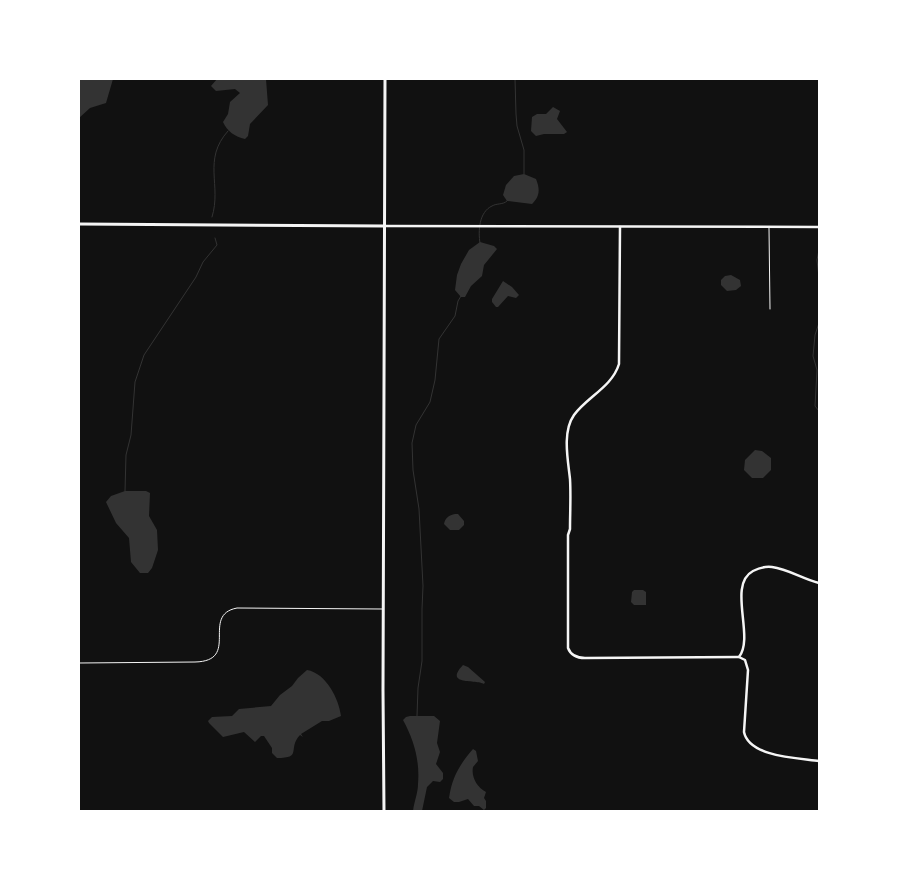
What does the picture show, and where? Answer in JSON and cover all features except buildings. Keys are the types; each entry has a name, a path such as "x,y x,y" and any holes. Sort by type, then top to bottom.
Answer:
{"street":[{"path":"384,811 385,79"},
{"path":"79,224 819,227"},
{"path":"620,227 619,364 611,380 573,416 568,430 568,469 570,479 568,648 572,655 585,658 739,657 745,660 748,670 744,732 746,740 772,754 819,761"},
{"path":"739,657 743,647 741,587 747,574 756,569 771,567 819,583"}],"lane":[{"path":"769,227 770,309"},
{"path":"79,663 209,661 214,657 219,648 219,627 222,617 227,611 237,608 383,609"}],"shaded area":[{"path":"79,79 113,79 106,103 90,108 79,118"},
{"path":"217,79 266,79 268,105 250,124 248,136 245,139 232,133 223,122 228,114 230,102 240,93 235,89 216,91 211,86"},
{"path":"553,107 560,111 557,119 567,132 564,134 536,136 531,131 532,117 537,114 546,114"},
{"path":"524,174 536,179 539,189 537,198 532,204 507,201 503,195 506,185 514,176"},
{"path":"480,242 494,246 497,249 484,265 482,276 471,286 465,297 461,297 455,290 457,275 469,250"},
{"path":"731,275 740,280 741,286 736,290 727,291 721,285 721,280 725,276"},
{"path":"503,281 519,295 516,298 508,296 496,307 492,299"},
{"path":"755,450 762,451 771,458 771,470 763,478 752,478 744,470 745,460"},
{"path":"125,491 146,491 150,493 149,516 157,530 158,550 152,568 148,573 140,573 131,562 129,538 116,523 106,502 111,496"},
{"path":"458,514 464,521 464,525 459,530 450,530 444,524 448,517"},
{"path":"634,590 646,592 646,605 634,605 631,602"},
{"path":"463,665 485,682 484,684 459,679 457,676 458,672"},
{"path":"307,670 314,672 326,681 338,702 341,716 329,721 322,721 301,734 303,737 300,735 296,740 290,756 277,758 272,753 272,748 264,736 261,736 255,742 244,732 223,737 209,723 208,721 212,717 232,716 239,709 271,706"},
{"path":"410,716 434,716 440,721 437,743 440,752 436,764 443,773 443,779 440,782 433,781 427,787 422,811 413,811 418,787 418,767 413,743 403,720"},
{"path":"473,749 476,751 478,761 473,767 474,778 477,785 486,792 484,798 486,808 484,810 479,806 474,806 468,799 454,802 449,798 457,771"}],"waterway":[{"path":"515,79 517,126 524,150 524,174"},
{"path":"212,217 215,194 214,163 216,152 228,131"},
{"path":"480,243 479,228 484,213 492,206 507,201"},
{"path":"125,491 126,455 131,435 135,382 144,355 196,277 203,262 217,245 215,238"},
{"path":"819,250 817,260 819,277"},
{"path":"417,716 418,688 422,661 423,586 419,509 413,470 412,443 416,425 430,402 435,380 439,339 455,316 461,296"},
{"path":"819,323 815,335 813,356 817,370 815,406 819,411"}]}
